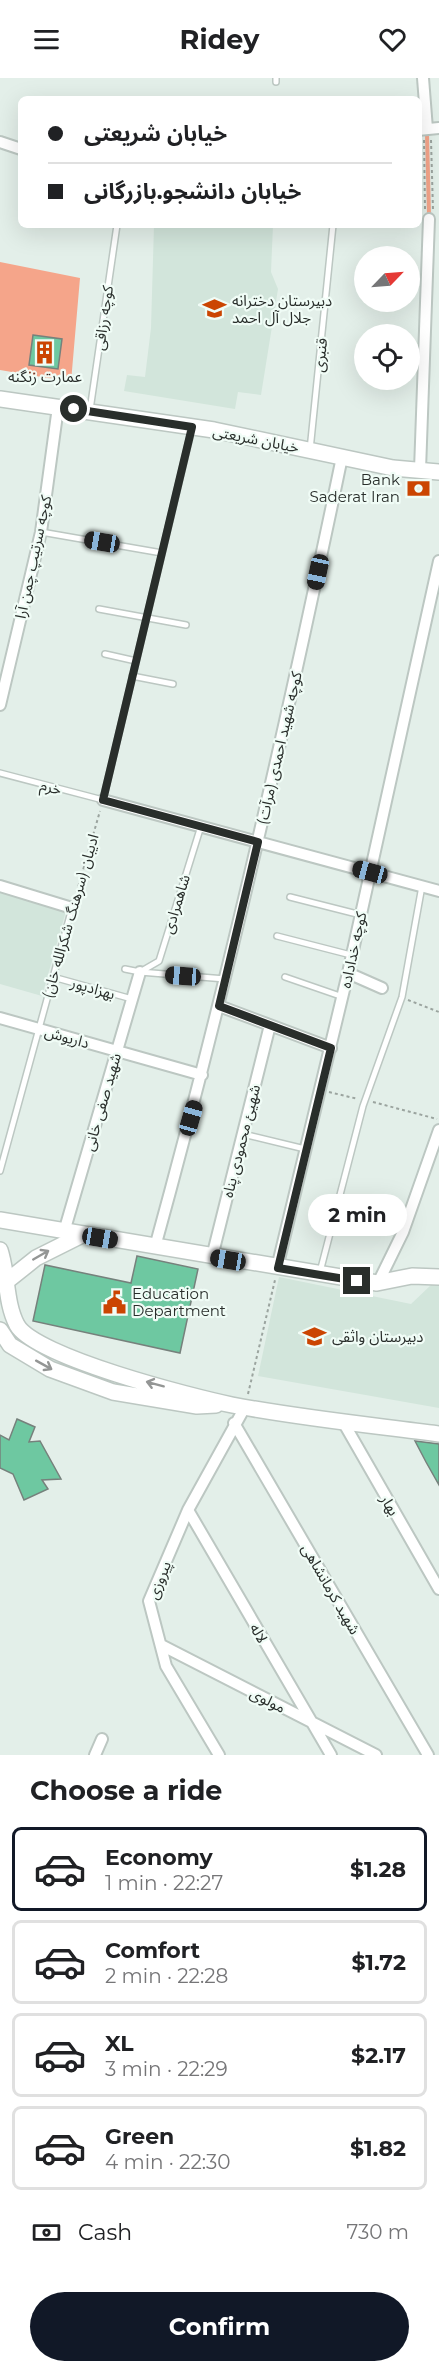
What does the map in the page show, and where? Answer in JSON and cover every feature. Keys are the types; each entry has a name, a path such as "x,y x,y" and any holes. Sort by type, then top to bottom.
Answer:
{"main road":[{"name":"خیابان شریعتی","path":"0,399 192,427 393,468 439,472"},
{"path":"0,1220 319,1275 378,1283 412,1276 439,1277"},
{"path":"3,1283 36,1257 82,1235"},
{"path":"0,1250 3,1283 18,1326 30,1339 108,1371 238,1406 439,1434"},
{"path":"0,1329 10,1345 50,1369 113,1392 197,1406 238,1406"}],"street":[{"path":"423,78 422,108 428,129"},
{"path":"0,142 18,148"},
{"path":"420,470 429,219"},
{"path":"427,272 439,273"},
{"name":"کوچه سرتیپ چمن آرا","path":"0,705 41,532 58,407"},
{"name":"کوچه شهید احمدی (مرآت)","path":"155,1247 202,1075 258,842 342,457"},
{"name":"کوچه خداداده","path":"278,1268 343,997 439,561"},
{"path":"103,800 439,891"},
{"path":"0,886 72,908"},
{"name":"شهید صفی خانی","path":"64,1232 140,972"},
{"path":"348,973 382,988"},
{"path":"219,1006 331,1048"},
{"name":"داریوش","path":"0,1018 202,1075"},
{"name":"شهیئ محمودی پناه","path":"212,1257 270,1025"},
{"path":"378,1283 403,1232 439,1130"},
{"name":"پیروزی","path":"219,1755 166,1666 149,1601 188,1510 234,1423 238,1406"},
{"name":"بهار","path":"342,1420 439,1589"},
{"name":"شهید کرمانشاهی","path":"234,1423 428,1755"},
{"name":"لاله","path":"188,1510 330,1755"},
{"name":"مولوی","path":"161,1645 376,1755"},
{"path":"95,1755 102,1739"}],"lane":[{"name":"کوچه رزاقی","path":"89,412 117,228"},
{"name":"قنبری","path":"310,450 333,228"},
{"path":"103,800 192,427"},
{"path":"41,532 162,553"},
{"path":"99,609 186,625"},
{"path":"105,654 136,661"},
{"path":"132,676 173,684"},
{"name":"خرم","path":"0,773 103,800"},
{"name":"شاهمرادی","path":"140,972 159,961 201,826"},
{"path":"319,1275 365,1101 402,997 422,886"},
{"path":"290,897 361,915"},
{"name":"ادیبان (سرهنگ شکرالله خان)","path":"0,1171 72,908"},
{"path":"278,936 352,956"},
{"path":"125,969 225,979"},
{"name":"بهزادپور","path":"53,976 132,999"},
{"path":"285,977 343,997"},
{"path":"243,1134 306,1149"}],"path":[{"path":"428,129 433,217 429,219 426,216 428,129"},
{"name":"ادیبان (سرهنگ شکرالله خان)","path":"72,908 103,800"},
{"path":"320,1090 424,1114 439,1120"},
{"path":"238,1406 278,1268"}],"shaded area":[{"path":"425,134 429,134 431,215 427,215"},
{"name":"دبیرستان دخترانه جلال آل احمد","path":"154,228 273,228 271,272 278,289 261,395 238,392 235,409 124,391 127,375 145,377 151,328"},
{"path":"0,262 80,278 71,382 0,370"},
{"path":"0,892 66,911 42,996 0,984"},
{"path":"279,1277 411,1304 431,1285 439,1286 439,1408 258,1376"}],"building":[{"name":"عمارت زنگنه","path":"33,335 62,339 58,369 29,365"},
{"name":"Education Department","path":"137,1256 198,1269 180,1353 33,1321 45,1265 131,1283"},
{"path":"17,1419 35,1427 29,1442 40,1441 61,1479 42,1480 48,1489 24,1500 13,1474 0,1468 0,1435 9,1440"},
{"path":"415,1441 439,1444 439,1485 426,1462"}],"place":[{"name":"دبیرستان دخترانه جلال آل احمد","path":"214,309"},
{"name":"عمارت زنگنه","path":"45,352"},
{"name":"Bank Saderat Iran","path":"418,488"},
{"name":"Education Department","path":"114,1302"},
{"name":"دبیرستان واثقی","path":"314,1336"}],"route":[{"path":"74,409 192,427 103,800 258,842 219,1006 331,1048 278,1268 357,1281"}]}
